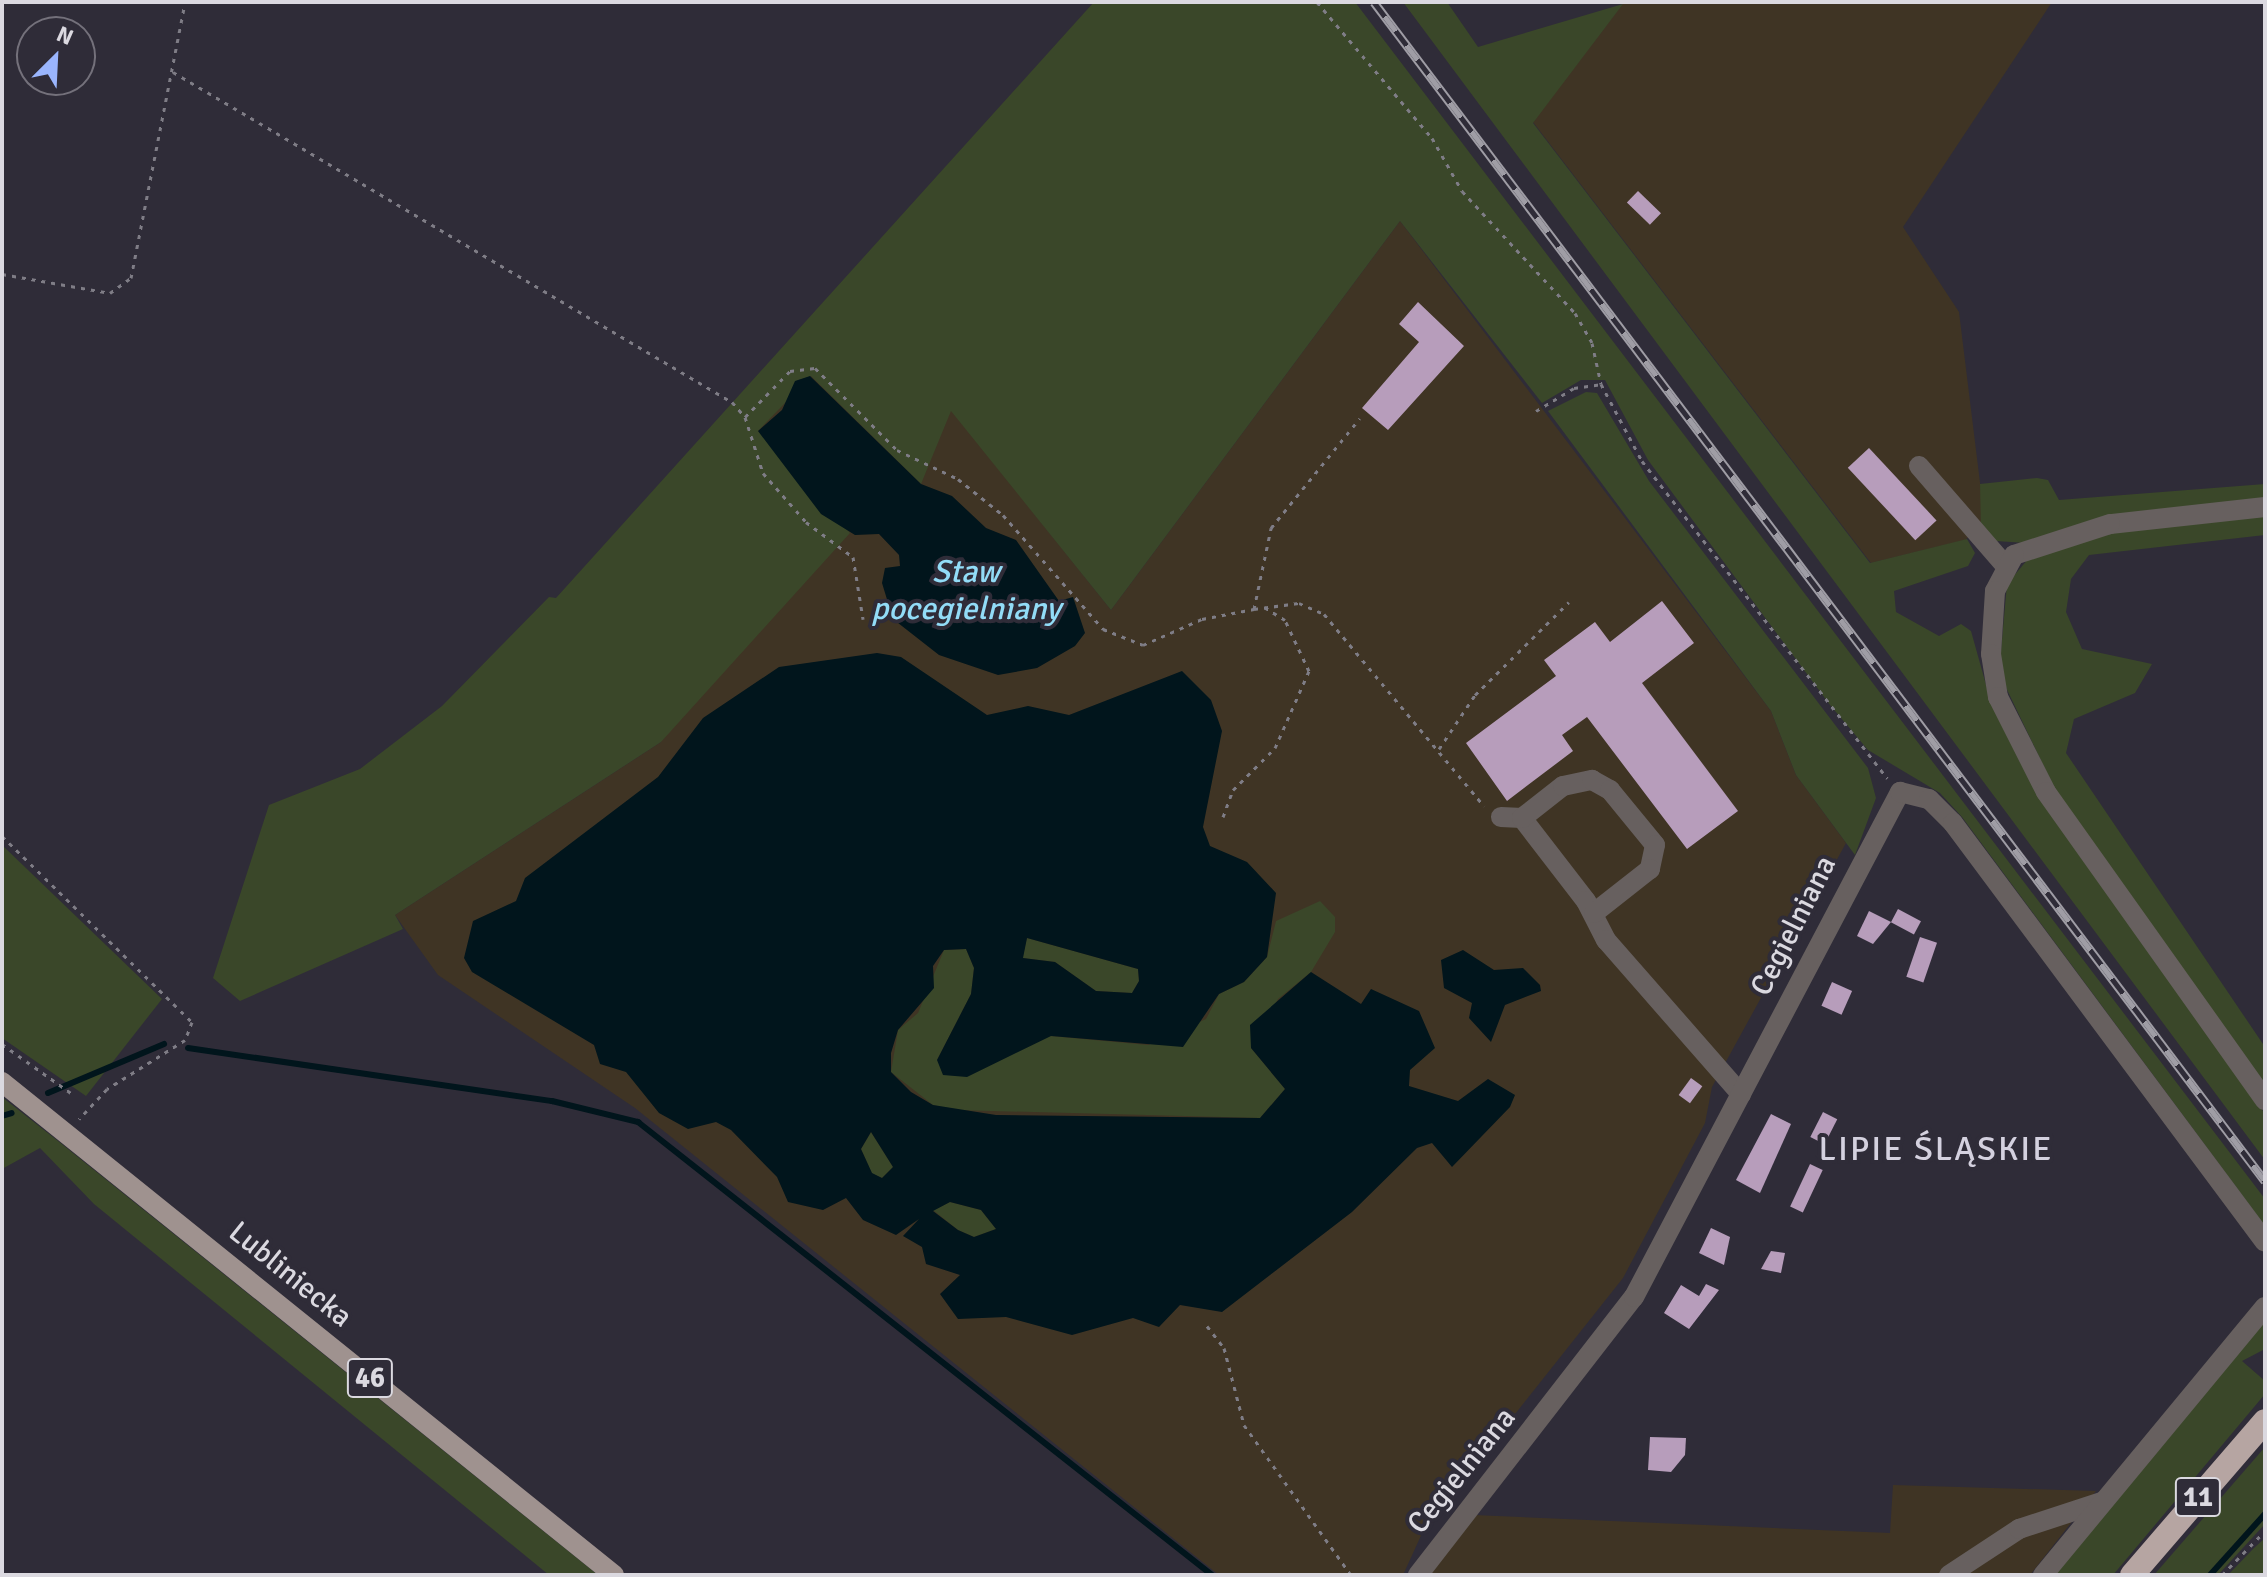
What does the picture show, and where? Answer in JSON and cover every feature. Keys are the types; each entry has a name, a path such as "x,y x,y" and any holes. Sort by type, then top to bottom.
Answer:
{"highway":[{"name":"11","path":"2132,1575 2265,1421"}],"main road":[{"name":"Lubliniecka","path":"2,1082 614,1575"}],"street":[{"path":"1919,466 2004,564 1991,654 2008,722 2071,832 2265,1100"},
{"path":"2004,564 2076,531 2265,507"},
{"path":"1501,817 1522,818 1563,786 1592,780 1610,790 1655,845 1650,869 1594,913"},
{"name":"Cegielniana","path":"1419,1575 1616,1325 1900,792"},
{"path":"1900,792 1929,799 1953,823 2265,1242"},
{"path":"1522,818 1594,913 1611,948 1741,1094"},
{"path":"2043,1575 2265,1307"},
{"path":"1949,1575 2019,1529 2101,1502"}],"path":[{"path":"2,274 110,293 124,287 140,253 185,2"},
{"path":"1317,2 1432,138 1462,191 1575,313 1601,384 1642,461 1810,685 1900,792"},
{"path":"173,72 721,394 745,417 763,473 806,522 853,557 863,619"},
{"path":"745,417 790,371 815,368 897,450 958,479 1003,515 1103,629 1125,642 1153,643 1202,619 1264,607 1299,603 1324,614 1501,817"},
{"path":"1536,411 1574,388 1601,384"},
{"path":"1254,609 1271,528 1360,418"},
{"path":"1439,749 1475,695 1569,602"},
{"path":"1223,817 1233,790 1275,748 1309,671 1285,620 1264,607"},
{"path":"2,836 192,1022 185,1040 107,1089 66,1134"},
{"path":"2,1044 71,1093"},
{"path":"1207,1326 1224,1348 1244,1425 1351,1575"},
{"path":"2222,1575 2265,1531"}],"shaded area":[{"path":"1624,2 2052,2 1903,227 1959,312 1985,523 1965,540 1871,563 1533,122"},
{"path":"1400,221 1771,711 1796,775 1846,843 1712,1087 1705,1123 1623,1278 1424,1529 1403,1575 1219,1575 635,1108 438,975 395,915 661,742 728,431 851,284 1111,610"},
{"path":"1893,1485 2096,1491 2030,1575 1428,1575 1474,1515 1890,1533"}],"green space":[{"path":"1094,2 1355,2 2265,1199 2265,1226 1962,817 1940,793 1868,750 1830,705 1648,460 1605,380 1581,380 1542,403 1400,221 1111,610 951,411 921,484 811,376 758,431 850,533 661,742 395,915 403,929 240,1001 213,978 269,805 360,769 442,706 549,597 556,598"},
{"path":"1403,2 1447,2 1478,47 1623,4 1533,123 1870,563 1967,539 1975,553 1968,566 1894,591 1896,612 1939,636 1961,624 1971,631 1990,699 2036,791 2265,1114 2265,1160"},
{"path":"1586,392 1597,393 1649,481 1868,768 1876,798 1855,855 1796,775 1771,711 1548,411"},
{"path":"2037,478 2048,480 2059,500 2265,484 2265,501 2105,519 2026,543 1996,541 1981,527 1980,484"},
{"path":"2265,514 2265,535 2089,555 2071,579 2066,612 2082,649 2152,664 2135,693 2074,719 2066,753 2265,1047 2265,1085 2068,817 1999,673 2007,584 2028,559 2098,533"},
{"path":"2,845 162,999 86,1096 2,1038"},
{"path":"1320,901 1335,917 1335,932 1311,972 1278,999 1251,1048 1285,1089 1260,1118 956,1110 933,1105 891,1072 898,1030 918,1013 944,950 966,949 974,968 971,994 937,1060 1051,1036 1148,1045 1206,1019 1219,994 1244,982 1267,957 1276,921"},
{"path":"1027,938 1138,969 1139,981 1132,993 1096,991 1055,962 1022,958"},
{"path":"2,1097 598,1575 549,1575 94,1204 40,1148 2,1169"},
{"path":"871,1132 893,1167 882,1178 872,1174 861,1149"},
{"path":"950,1202 981,1210 996,1229 974,1237 958,1230 933,1210"},
{"path":"2265,1317 2265,1349 2242,1361 2265,1381 2265,1394 2113,1575 2053,1575"},
{"path":"2265,1447 2265,1524 2218,1575 2154,1575"},
{"path":"2265,1538 2265,1575 2228,1575 2253,1549"}],"water":[{"name":"Staw pocegielniany","path":"810,376 921,484 952,496 986,528 1016,540 1059,601 1073,597 1085,633 1075,646 1037,668 998,675 939,655 893,619 882,583 885,568 900,566 899,555 879,534 855,535 821,514 758,431 782,410 795,381"},
{"path":"877,653 901,657 987,715 1028,706 1069,715 1182,671 1211,700 1222,731 1203,827 1210,846 1247,862 1276,893 1267,957 1244,982 1219,994 1183,1047 1051,1036 967,1077 943,1075 937,1060 971,994 974,968 966,949 944,950 933,966 934,988 898,1030 891,1053 891,1072 911,1092 933,1105 996,1115 1260,1118 1285,1089 1251,1048 1250,1025 1311,972 1361,1004 1371,989 1419,1011 1435,1048 1410,1070 1409,1086 1458,1101 1488,1079 1515,1095 1510,1107 1452,1167 1432,1143 1417,1148 1352,1212 1222,1312 1180,1305 1159,1327 1133,1318 1072,1335 1006,1317 958,1319 940,1294 960,1275 926,1264 922,1247 903,1236 919,1219 896,1235 863,1220 846,1198 823,1210 788,1202 777,1177 731,1130 716,1122 688,1129 659,1113 626,1072 600,1064 594,1045 472,972 464,958 473,921 516,901 525,878 658,777 703,718 779,667","holes":["1027,938 1138,969 1139,981 1132,993 1096,991 1055,962 1023,958","871,1132 893,1167 882,1178 872,1173 861,1149","950,1202 981,1210 996,1229 974,1237 958,1230 933,1211"]},
{"path":"1463,950 1494,970 1523,968 1540,985 1541,991 1505,1005 1491,1042 1469,1018 1472,1003 1444,988 1441,960"}],"building":[{"path":"1638,191 1661,213 1650,225 1627,203"},
{"path":"1418,302 1464,346 1388,430 1362,408 1419,342 1399,324"},
{"path":"1869,448 1937,520 1915,540 1848,468"},
{"path":"1662,601 1694,643 1642,683 1738,811 1687,849 1587,717 1562,735 1573,751 1507,801 1466,743 1556,676 1544,660 1595,622 1610,642"},
{"path":"1898,909 1921,921 1914,934 1891,922"},
{"path":"1869,911 1891,922 1873,944 1857,936"},
{"path":"1920,937 1937,943 1923,983 1906,977"},
{"path":"1832,982 1852,991 1842,1015 1821,1006"},
{"path":"1691,1078 1702,1086 1690,1103 1679,1095"},
{"path":"1823,1112 1837,1119 1825,1144 1810,1137"},
{"path":"1771,1114 1791,1124 1760,1193 1736,1180"},
{"path":"1810,1164 1823,1170 1803,1213 1790,1207"},
{"path":"1711,1228 1730,1237 1724,1265 1699,1253"},
{"path":"1771,1251 1785,1253 1781,1273 1761,1269"},
{"path":"1706,1284 1719,1290 1689,1329 1664,1313 1681,1285 1699,1296"},
{"path":"1650,1437 1686,1438 1685,1455 1671,1472 1648,1470"}],"waterway":[{"path":"48,1093 164,1044"},
{"path":"188,1048 552,1101 638,1122 1212,1575"},
{"path":"2,1116 12,1113"},
{"path":"2210,1575 2265,1514"}],"railway":[{"path":"1374,2 2265,1181"}],"district":[{"name":"LIPIE ŚLĄSKIE","path":"1936,1150"}]}
